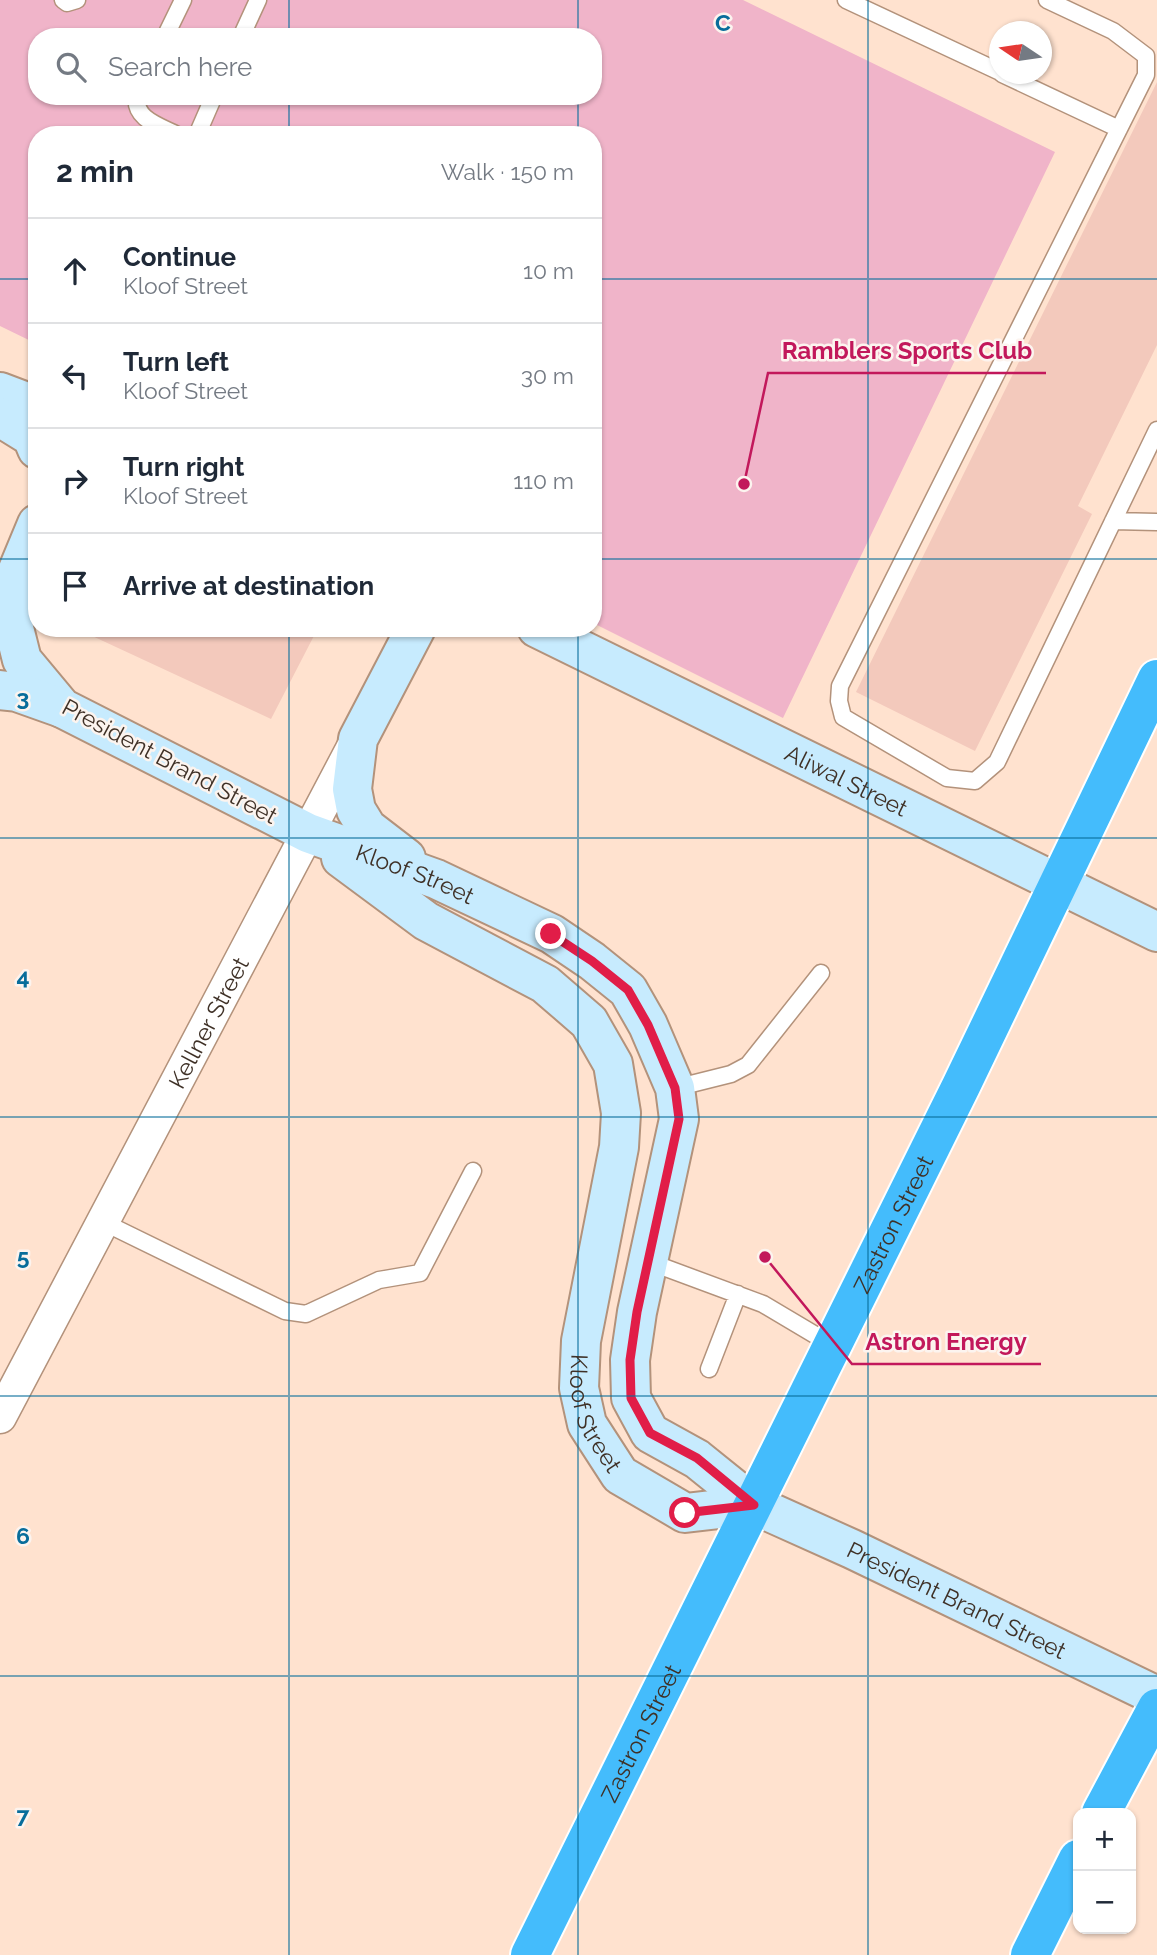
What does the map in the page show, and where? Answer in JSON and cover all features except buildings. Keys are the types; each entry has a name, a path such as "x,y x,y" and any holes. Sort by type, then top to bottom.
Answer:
{"highway":[{"name":"Zastron Street","path":"530,1955 961,1086 1157,679"},
{"path":"1104,1808 1157,1708"},
{"path":"1030,1955 1073,1868"}],"main road":[{"path":"0,393 28,403"},
{"path":"0,417 28,434"},
{"name":"President Brand Street","path":"28,545 8,593 10,616 22,660 62,708 308,833"},
{"name":"Kellner Street","path":"358,739 411,637"},
{"name":"Aliwal Street","path":"555,637 1157,932"},
{"path":"0,690 17,692 62,708"},
{"path":"358,739 352,789 356,810 367,828 382,842 436,879"},
{"name":"Kloof Street","path":"308,833 436,879 551,934 592,961 628,990 648,1025 675,1088 679,1119 630,1360 631,1398 650,1433 697,1458 754,1505"},
{"name":"Kloof Street","path":"308,833 426,921 545,984 589,1022 613,1064 621,1113 620,1147 581,1341 579,1388 587,1424 620,1475 685,1513 754,1505"},
{"name":"President Brand Street","path":"754,1505 852,1549 1157,1696"}],"street":[{"path":"8,593 28,555"},
{"name":"Kellner Street","path":"0,1417 358,739"}],"lane":[{"path":"63,0 67,3 77,0"},
{"path":"169,28 183,0"},
{"path":"245,28 258,0"},
{"path":"846,0 989,67"},
{"path":"1047,0 1113,32 1146,56 1146,75 840,686 839,701 843,717 947,778 975,781 997,762 1157,430"},
{"path":"1025,84 1119,128"},
{"path":"136,105 141,116 160,126"},
{"path":"201,126 210,105"},
{"path":"1113,521 1157,522"},
{"path":"675,1088 731,1074 748,1065 821,973"},
{"path":"103,1222 285,1311 306,1314 379,1280 420,1273 473,1171"},
{"path":"648,1261 762,1304 832,1345"},
{"path":"709,1369 738,1294"}],"shaded area":[{"path":"0,0 743,0 1055,152 783,718 602,628 602,126 28,126 28,340 0,326"}],"place":[{"name":"Ramblers Sports Club","path":"744,484"},
{"name":"Astron Energy","path":"765,1257"}],"route":[{"path":"551,934 592,961 628,990 648,1025 675,1088 679,1119 637,1312 630,1360 631,1398 650,1433 697,1458 754,1505 685,1513"}]}
